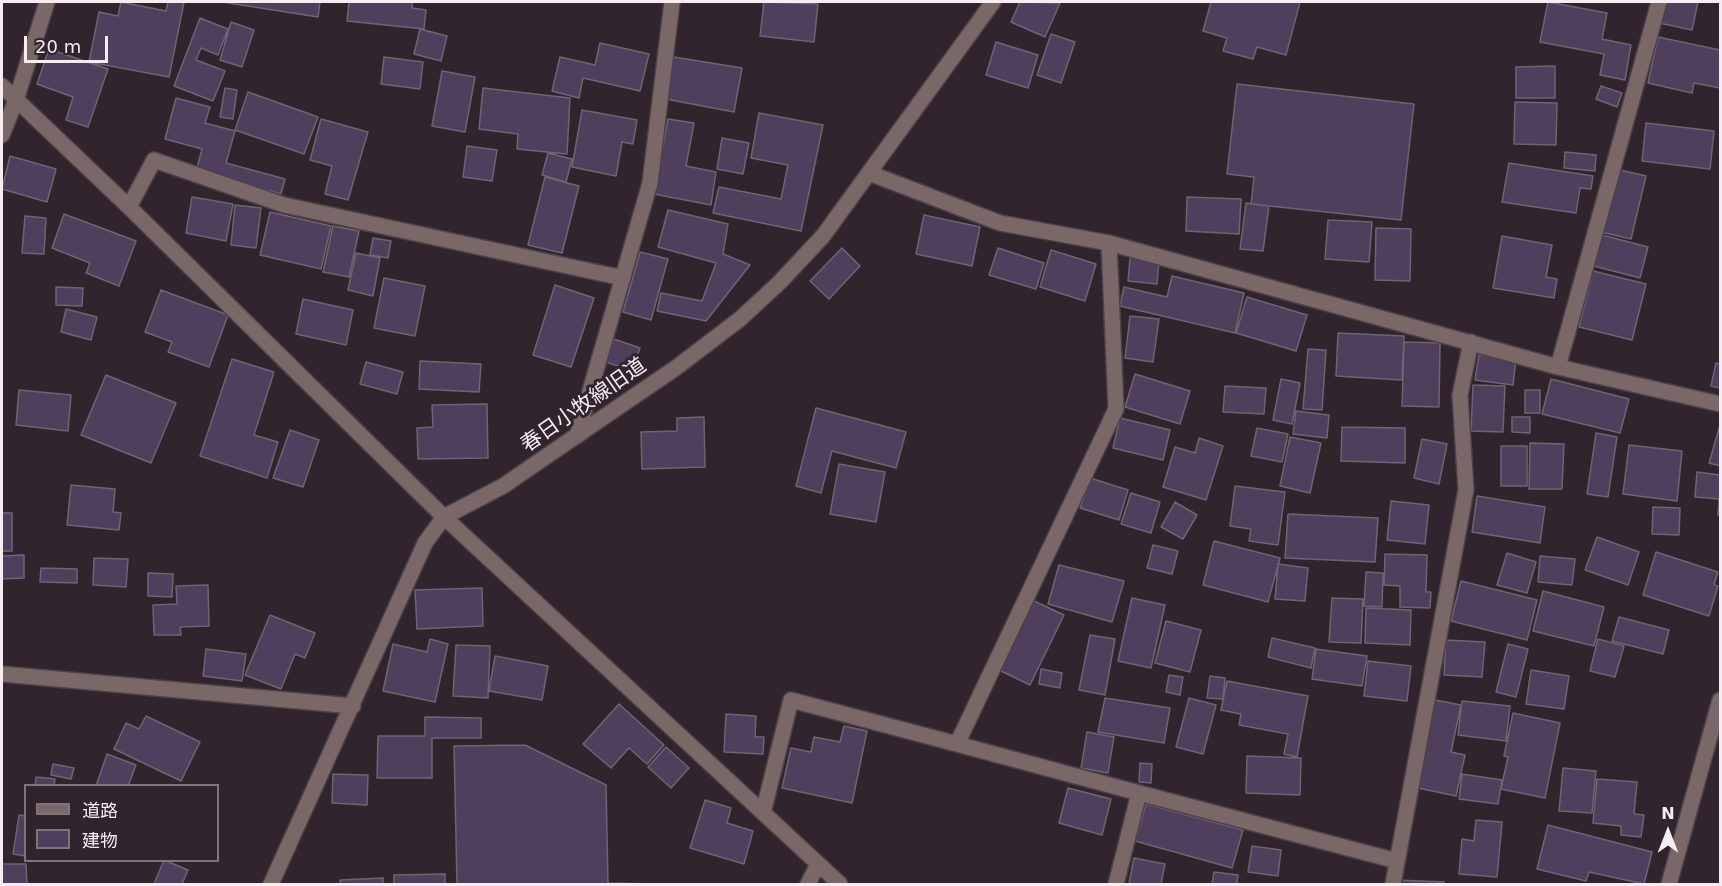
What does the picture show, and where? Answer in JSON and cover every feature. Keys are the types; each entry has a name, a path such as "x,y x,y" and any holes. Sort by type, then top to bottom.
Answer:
{"street":[{"path":"2,135 16,100 47,2"},
{"path":"577,436 651,183 672,2"},
{"name":"春日小牧線旧道","path":"272,885 425,543 444,517 504,486 677,367 740,318 779,283 823,236 993,2"},
{"path":"1558,367 1659,2"},
{"path":"2,86 129,207 444,517 840,885"},
{"path":"129,207 154,160 284,206 623,278"},
{"path":"869,173 1000,223 1109,243 1558,367 1720,404"},
{"path":"957,744 1116,409 1109,243"},
{"path":"1393,885 1466,490 1460,394 1471,342"},
{"path":"2,674 353,706"},
{"path":"763,813 791,700 1397,861"},
{"path":"1669,885 1720,700"},
{"path":"1116,885 1139,793"},
{"path":"808,885 818,864"}],"building":[{"path":"121,2 166,11 168,2 184,2 169,77 89,62 99,12 118,16"},
{"path":"222,2 320,2 318,17"},
{"path":"349,2 412,2 412,8 426,10 424,29 347,21"},
{"path":"764,2 818,4 814,42 760,36"},
{"path":"1020,2 1060,3 1045,37 1011,22"},
{"path":"1211,2 1300,2 1286,55 1257,47 1253,59 1223,51 1227,38 1203,31"},
{"path":"1548,2 1607,13 1602,39 1631,45 1625,80 1600,75 1604,54 1540,42"},
{"path":"1664,2 1698,2 1692,30 1659,23"},
{"path":"200,18 228,29 218,55 201,48 196,60 225,71 213,101 174,86"},
{"path":"231,22 254,30 242,67 220,60"},
{"path":"420,29 447,36 441,61 414,54"},
{"path":"1051,34 1075,42 1061,83 1037,75"},
{"path":"1658,37 1720,50 1720,88 1694,83 1692,93 1648,83"},
{"path":"996,42 1038,55 1028,88 986,75"},
{"path":"600,43 649,54 640,91 583,78 579,98 552,91 560,57 595,65"},
{"path":"49,49 108,69 88,127 66,120 73,97 37,84"},
{"path":"384,57 423,62 420,89 381,84"},
{"path":"674,57 742,68 734,112 666,99"},
{"path":"1555,66 1555,98 1516,98 1516,67"},
{"path":"442,71 475,77 465,132 432,126"},
{"path":"1237,84 1414,104 1401,220 1251,204 1254,177 1227,174"},
{"path":"1601,86 1622,93 1617,107 1596,99"},
{"path":"225,88 237,90 233,119 220,117"},
{"path":"483,88 570,98 567,154 517,149 518,134 479,129"},
{"path":"248,92 318,117 304,154 235,130"},
{"path":"176,98 210,107 205,123 235,131 226,163 285,179 281,194 196,171 202,149 165,139"},
{"path":"1515,102 1557,103 1556,145 1514,144"},
{"path":"582,110 637,120 633,144 622,142 616,176 572,167"},
{"path":"759,113 823,125 801,231 713,213 719,187 781,199 788,165 751,158"},
{"path":"321,119 368,132 348,200 325,194 332,166 310,160"},
{"path":"668,119 694,123 686,166 716,172 711,205 654,194"},
{"path":"1646,123 1714,131 1710,169 1642,161"},
{"path":"722,138 749,143 743,174 717,169"},
{"path":"467,146 497,150 492,181 463,177"},
{"path":"1565,152 1596,155 1595,171 1564,168"},
{"path":"548,153 572,159 566,182 542,175"},
{"path":"10,156 56,169 47,202 2,189"},
{"path":"1509,163 1593,176 1591,189 1580,188 1576,213 1502,202"},
{"path":"1616,169 1646,176 1631,239 1601,232"},
{"path":"545,177 579,186 562,253 528,245"},
{"path":"192,197 233,204 226,241 186,233"},
{"path":"1187,197 1241,199 1239,234 1186,231"},
{"path":"1246,203 1269,206 1263,251 1240,249"},
{"path":"235,205 261,208 256,248 231,245"},
{"path":"668,210 728,224 723,254 750,265 706,321 657,311 661,293 702,301 716,263 658,247"},
{"path":"270,212 331,226 321,269 260,255"},
{"path":"64,214 136,241 119,286 86,273 90,263 52,248"},
{"path":"924,215 980,227 972,266 916,254"},
{"path":"25,216 46,218 44,254 22,253"},
{"path":"1328,220 1372,222 1369,262 1325,259"},
{"path":"333,226 359,231 349,277 323,272"},
{"path":"1376,228 1411,229 1410,281 1375,280"},
{"path":"1602,235 1648,247 1640,278 1594,266"},
{"path":"1502,236 1552,245 1546,277 1557,279 1554,298 1493,288"},
{"path":"373,238 391,241 388,258 370,255"},
{"path":"842,248 860,266 829,299 810,281"},
{"path":"998,248 1044,263 1036,289 989,275"},
{"path":"1051,250 1096,264 1085,301 1040,287"},
{"path":"640,252 668,259 651,320 623,312"},
{"path":"356,253 380,258 373,296 348,290"},
{"path":"1130,258 1159,261 1157,284 1128,281"},
{"path":"1593,271 1646,284 1632,340 1579,327"},
{"path":"1172,276 1244,293 1235,333 1120,306 1124,287 1167,297"},
{"path":"384,278 425,286 415,336 374,328"},
{"path":"555,285 594,298 571,367 533,355"},
{"path":"56,287 83,288 82,306 56,305"},
{"path":"161,290 228,315 209,367 168,352 172,342 145,332"},
{"path":"1247,297 1307,315 1296,351 1236,333"},
{"path":"303,299 353,310 346,345 296,334"},
{"path":"66,309 97,317 91,340 61,332"},
{"path":"1130,316 1159,319 1153,362 1125,358"},
{"path":"1338,333 1404,336 1402,380 1336,376"},
{"path":"614,339 640,348 632,371 606,362"},
{"path":"1404,342 1440,343 1439,407 1402,406"},
{"path":"1308,349 1326,350 1322,410 1303,409"},
{"path":"1479,355 1516,359 1513,385 1475,380"},
{"path":"232,359 274,372 254,435 278,442 267,478 200,456"},
{"path":"420,361 481,364 479,392 419,389"},
{"path":"366,362 403,372 397,394 360,384"},
{"path":"1716,363 1720,364 1720,388 1711,386"},
{"path":"1135,374 1190,391 1180,424 1125,407"},
{"path":"106,375 176,403 151,463 81,435"},
{"path":"1281,379 1300,383 1292,424 1273,420"},
{"path":"1551,379 1629,399 1620,433 1542,414"},
{"path":"1473,385 1505,386 1503,432 1471,431"},
{"path":"1225,386 1266,388 1264,414 1223,412"},
{"path":"19,390 71,395 68,431 16,425"},
{"path":"1525,390 1540,390 1540,413 1525,413"},
{"path":"487,404 488,458 418,459 417,428 433,427 432,405"},
{"path":"816,408 906,432 896,468 832,451 821,493 796,486"},
{"path":"1296,411 1329,415 1327,438 1293,434"},
{"path":"704,417 705,467 642,469 641,432 677,431 677,418"},
{"path":"1512,417 1530,417 1530,433 1512,432"},
{"path":"1120,418 1170,430 1163,460 1113,448"},
{"path":"1720,425 1720,466 1709,463"},
{"path":"1342,427 1405,428 1405,463 1341,461"},
{"path":"1257,428 1288,434 1282,462 1251,456"},
{"path":"290,430 319,440 303,487 273,478"},
{"path":"1596,433 1617,437 1608,497 1587,494"},
{"path":"1290,437 1321,443 1310,493 1280,486"},
{"path":"1199,438 1223,446 1206,500 1163,487 1175,447 1195,453"},
{"path":"1422,439 1447,444 1439,484 1414,478"},
{"path":"1530,443 1564,444 1562,489 1529,489"},
{"path":"1629,445 1682,451 1677,501 1623,494"},
{"path":"1501,446 1527,446 1527,486 1501,486"},
{"path":"839,464 885,472 876,522 830,514"},
{"path":"1697,472 1720,475 1720,515 1718,515 1719,499 1695,497"},
{"path":"1090,478 1128,490 1119,520 1080,508"},
{"path":"71,485 115,489 113,512 121,513 119,530 67,525"},
{"path":"1235,486 1285,492 1278,545 1249,541 1251,529 1230,526"},
{"path":"1131,493 1160,502 1151,533 1121,524"},
{"path":"1477,496 1545,507 1540,543 1472,532"},
{"path":"1391,501 1429,505 1425,544 1387,540"},
{"path":"1175,502 1197,515 1183,539 1161,527"},
{"path":"1653,507 1680,508 1679,535 1652,534"},
{"path":"2,513 12,513 12,551 2,551"},
{"path":"1288,514 1378,518 1375,562 1285,558"},
{"path":"1597,537 1639,552 1628,585 1585,570"},
{"path":"1214,541 1280,558 1268,602 1203,585"},
{"path":"1153,545 1178,551 1172,574 1147,568"},
{"path":"1656,552 1718,572 1714,585 1718,586 1709,616 1643,595"},
{"path":"1507,553 1536,562 1527,593 1497,585"},
{"path":"1385,554 1427,555 1426,592 1431,592 1430,608 1400,607 1400,586 1384,585"},
{"path":"24,555 24,578 2,579 2,556"},
{"path":"1540,556 1575,559 1572,585 1538,582"},
{"path":"94,558 128,559 126,587 93,585"},
{"path":"1278,564 1308,568 1305,601 1275,599"},
{"path":"1059,565 1124,581 1112,622 1048,604"},
{"path":"41,568 77,569 77,583 40,582"},
{"path":"1366,572 1383,573 1382,607 1364,606"},
{"path":"148,573 173,574 172,597 148,596"},
{"path":"1461,581 1537,600 1527,640 1451,621"},
{"path":"208,585 209,626 180,627 181,635 154,635 153,605 177,604 176,586"},
{"path":"482,588 483,626 417,629 415,590"},
{"path":"1543,591 1604,607 1594,646 1533,631"},
{"path":"1132,598 1165,605 1151,668 1118,661"},
{"path":"1332,598 1363,599 1361,643 1329,642"},
{"path":"1032,600 1064,615 1030,685 999,670"},
{"path":"1366,608 1411,610 1410,645 1365,643"},
{"path":"270,615 315,633 305,658 295,654 281,689 245,675"},
{"path":"1619,617 1669,630 1663,654 1612,641"},
{"path":"1166,621 1201,630 1190,672 1155,663"},
{"path":"1090,635 1115,639 1105,695 1079,690"},
{"path":"1272,638 1315,648 1311,668 1268,657"},
{"path":"430,639 448,644 435,702 383,691 393,644 427,652"},
{"path":"1598,639 1624,646 1615,677 1590,671"},
{"path":"1446,640 1485,642 1482,677 1444,675"},
{"path":"1508,644 1528,649 1516,697 1496,692"},
{"path":"456,645 490,646 488,698 453,696"},
{"path":"206,649 246,654 242,681 203,676"},
{"path":"1316,649 1367,656 1362,686 1312,679"},
{"path":"495,656 548,666 542,700 489,691"},
{"path":"1368,661 1411,666 1407,701 1364,696"},
{"path":"1041,669 1062,673 1060,688 1039,684"},
{"path":"1531,670 1569,676 1564,709 1526,704"},
{"path":"1169,675 1183,677 1180,695 1166,692"},
{"path":"1210,676 1225,678 1223,699 1207,698"},
{"path":"1227,681 1308,696 1297,757 1284,754 1288,734 1239,725 1241,714 1221,710"},
{"path":"1105,698 1170,708 1164,743 1098,732"},
{"path":"1189,698 1216,705 1203,754 1176,747"},
{"path":"1435,700 1461,705 1451,752 1465,755 1456,796 1413,787 1423,756"},
{"path":"1462,701 1510,706 1506,741 1458,735"},
{"path":"619,704 664,745 647,764 629,748 611,768 583,744"},
{"path":"1513,713 1560,723 1545,798 1501,789 1508,757 1504,756"},
{"path":"726,714 756,716 755,737 764,737 763,754 724,752"},
{"path":"146,716 200,742 181,781 114,749 126,723 139,729"},
{"path":"425,717 481,718 481,738 432,738 432,778 377,778 378,736 425,736"},
{"path":"844,726 867,731 852,803 782,788 791,748 811,752 814,737 840,742"},
{"path":"1087,732 1114,737 1108,773 1081,768"},
{"path":"525,745 606,785 608,883 657,884 457,884 454,746"},
{"path":"666,747 689,768 671,788 648,767"},
{"path":"107,754 136,765 129,784 97,784"},
{"path":"1247,756 1301,758 1300,795 1246,793"},
{"path":"1140,763 1152,764 1151,783 1139,782"},
{"path":"53,764 74,768 71,779 51,775"},
{"path":"1563,768 1596,771 1592,813 1559,811"},
{"path":"333,774 368,775 367,805 332,803"},
{"path":"1462,774 1502,780 1498,804 1459,799"},
{"path":"36,777 55,779 54,784 35,784"},
{"path":"1597,779 1637,782 1634,814 1644,815 1641,837 1621,835 1621,826 1593,823"},
{"path":"1068,788 1111,799 1102,835 1059,823"},
{"path":"705,800 731,808 727,823 753,831 744,864 690,848"},
{"path":"1146,804 1243,830 1232,868 1135,841"},
{"path":"19,815 24,816 24,856 13,854"},
{"path":"1476,820 1502,822 1497,877 1459,874 1462,839 1474,841"},
{"path":"1548,825 1652,852 1644,884 1589,872 1586,881 1537,869"},
{"path":"1252,846 1281,850 1278,876 1248,872"},
{"path":"1134,858 1165,864 1161,884 1129,884"},
{"path":"163,862 188,870 182,884 154,884"},
{"path":"2,864 26,864 27,884 2,884"},
{"path":"1214,872 1238,875 1237,884 1212,884"},
{"path":"445,874 445,884 394,884 394,875"},
{"path":"383,878 383,884 340,884 340,880"},
{"path":"1396,880 1444,882 1444,884 1396,884"}]}
